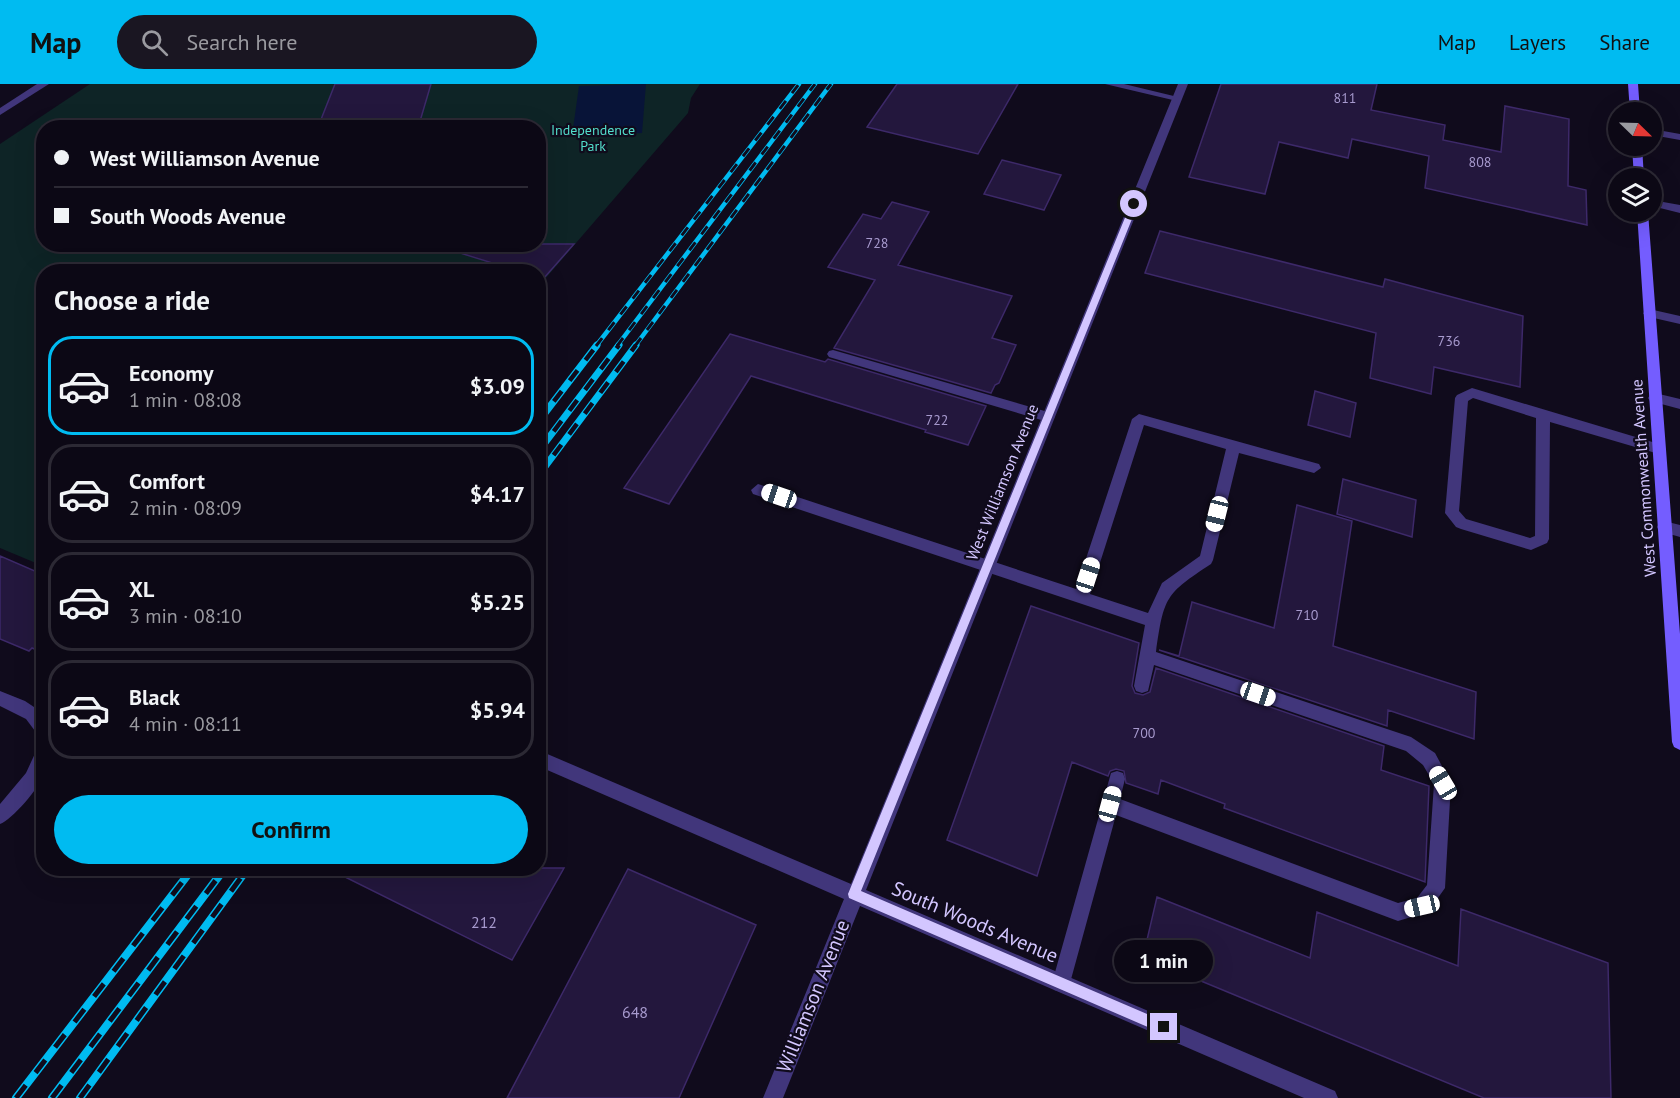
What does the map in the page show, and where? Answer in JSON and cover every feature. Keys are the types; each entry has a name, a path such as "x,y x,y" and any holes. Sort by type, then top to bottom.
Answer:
{"main road":[{"path":"1632,84 1634,102"},
{"name":"West Commonwealth Avenue","path":"1643,222 1680,741"}],"street":[{"path":"0,112 44,84"},
{"path":"1110,84 1180,91"},
{"name":"West Williamson Avenue","path":"854,894 1180,91"},
{"path":"1662,134 1680,137"},
{"path":"1662,205 1680,209"},
{"path":"1649,313 1680,320"},
{"path":"833,354 1048,417"},
{"path":"1543,415 1542,538 1532,544 1461,523 1452,513 1462,398 1472,393 1659,449"},
{"path":"1655,398 1680,404"},
{"path":"1081,597 1139,419 1314,468"},
{"path":"1142,686 1149,657 1152,621 1167,587 1206,560 1233,446"},
{"path":"758,489 1152,621"},
{"path":"1664,526 1680,531"},
{"path":"1110,804 1398,912 1422,906 1436,888 1443,783 1429,759 1411,745 1149,657"},
{"path":"0,698 28,711 36,718"},
{"name":"South Woods Avenue","path":"546,761 1328,1098"},
{"path":"0,816 23,791 36,772"},
{"path":"1061,983 1117,779"},
{"name":"Williamson Avenue","path":"772,1098 854,894"}],"green space":[{"name":"Independence Park","path":"90,84 700,84 691,98 688,113 546,278 546,264 36,264 36,563 0,548 0,144 36,120"}],"water":[{"path":"646,84 642,133 572,136 579,86"}],"building":[{"path":"335,84 431,84 420,120 321,120"},
{"path":"897,84 1018,84 978,154 867,127"},
{"path":"1221,84 1377,84 1371,110 1445,125 1443,140 1501,152 1505,106 1569,119 1568,186 1586,190 1587,225 1425,188 1429,156 1352,139 1348,158 1279,142 1265,194 1189,177"},
{"path":"1002,160 1061,175 1044,210 984,194"},
{"path":"892,202 929,212 898,265 1012,296 992,338 1016,345 999,383 995,385 991,393 834,348 875,280 828,267 863,214 881,219"},
{"path":"1160,231 1383,287 1385,279 1523,316 1520,387 1434,367 1431,394 1370,378 1376,333 1145,273"},
{"path":"546,244 574,244 546,276 546,264 495,264 457,252 546,252"},
{"path":"730,334 825,362 828,359 986,406 968,445 751,376 669,504 624,488"},
{"path":"1315,391 1356,403 1350,437 1308,425"},
{"path":"1343,479 1416,500 1412,537 1337,514"},
{"path":"1297,505 1352,521 1333,646 1476,692 1474,739 1388,710 1387,726 1159,650 1179,656 1192,602 1274,628"},
{"path":"0,556 36,572 36,650 32,648 29,651 0,639"},
{"path":"1031,606 1139,643 1132,686 1135,693 1143,695 1150,692 1156,668 1384,746 1381,770 1429,786 1425,882 1224,808 1225,804 1161,780 1158,794 1126,783 1124,771 1116,769 1110,771 1108,776 1072,762 1037,876 947,840"},
{"path":"546,868 564,868 512,960 343,876 546,876"},
{"path":"628,869 756,925 679,1098 507,1098"},
{"path":"1157,897 1310,958 1317,912 1458,966 1461,909 1608,963 1611,1098 1484,1098 1143,957"}],"railway":[{"path":"596,346 799,84"},
{"path":"617,346 815,84"},
{"path":"635,346 831,84"},
{"path":"546,412 597,345"},
{"path":"546,441 619,345"},
{"path":"546,465 636,345"},
{"path":"16,1098 187,876"},
{"path":"52,1098 219,876"},
{"path":"80,1098 242,876"}],"route":[{"path":"1134,204 854,894 1164,1027"}]}
